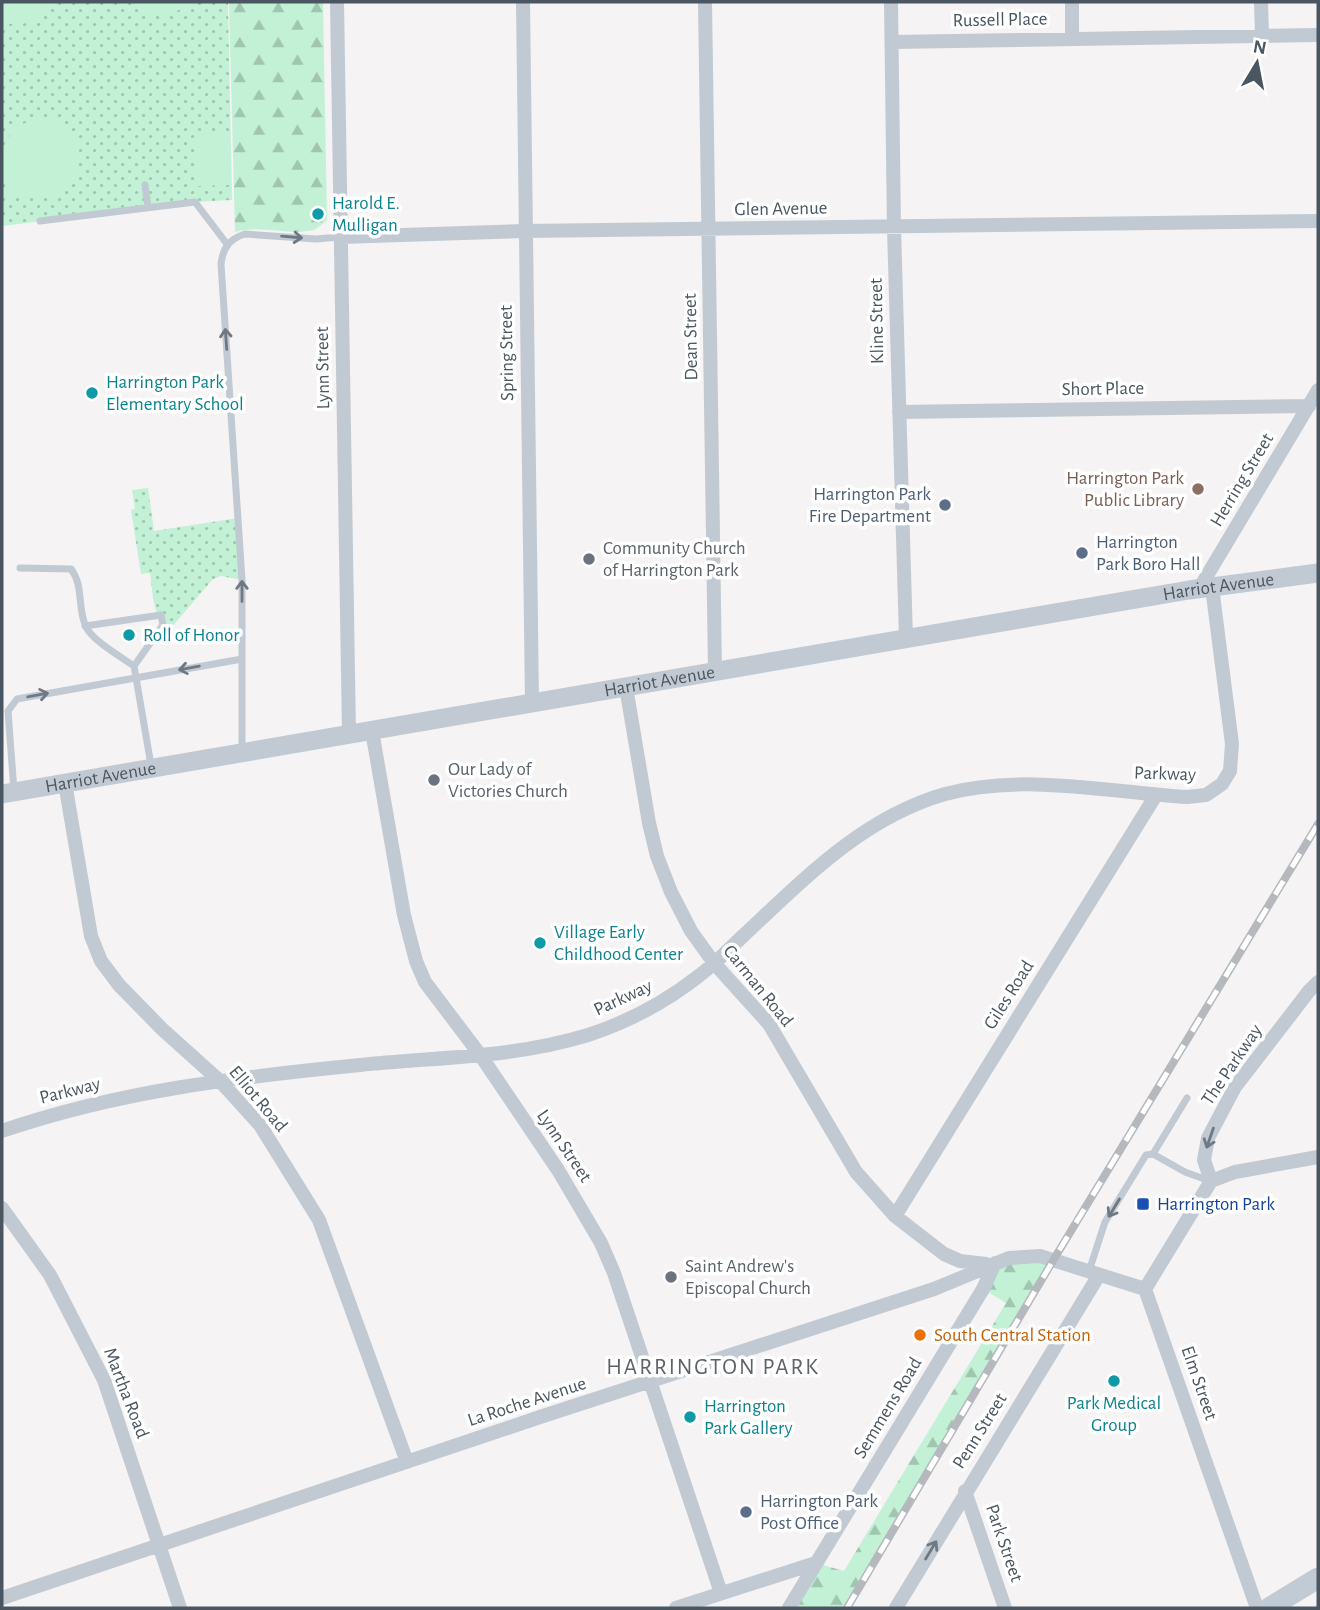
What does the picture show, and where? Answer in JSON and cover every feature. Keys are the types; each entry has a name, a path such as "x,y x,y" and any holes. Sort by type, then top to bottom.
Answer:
{"main road":[{"path":"1269,1608 1318,1578"}],"street":[{"name":"Lynn Street","path":"337,2 349,734"},
{"name":"Spring Street","path":"523,2 532,703"},
{"name":"Dean Street","path":"705,2 715,671"},
{"name":"Kline Street","path":"891,2 894,228 906,639"},
{"path":"1072,2 1072,38"},
{"path":"1261,2 1262,35"},
{"name":"Russell Place","path":"892,42 1318,35"},
{"name":"Glen Avenue","path":"340,237 524,231 894,228 1318,220"},
{"name":"Herring Street","path":"1205,588 1318,390"},
{"name":"Short Place","path":"899,411 1309,405"},
{"name":"Harriot Avenue","path":"8,793 1205,588 1318,573"},
{"name":"Parkway","path":"2,1132 45,1116 149,1091 361,1065 481,1056 539,1048 590,1034 667,999 714,963 824,860 853,838 884,820 933,799 976,788 1020,783 1187,797 1206,795 1222,784 1230,771 1232,744 1205,588"},
{"name":"Carman Road","path":"626,687 657,856 671,892 691,931 714,963 769,1024 856,1172 895,1216 944,1254 978,1264 995,1263"},
{"name":"Lynn Street","path":"372,731 404,915 416,961 425,982 481,1056 558,1170 601,1243 614,1273 721,1593"},
{"name":"Elliot Road","path":"65,783 88,925 101,961 119,985 162,1029 221,1082 260,1125 319,1220 407,1462"},
{"name":"Giles Road","path":"895,1216 1156,795"},
{"name":"The Parkway","path":"1211,1181 1205,1160 1208,1138 1235,1087 1318,982"},
{"path":"1145,1289 1211,1181 1235,1172 1318,1157"},
{"name":"Martha Road","path":"2,1208 50,1275 104,1380 180,1608"},
{"name":"La Roche Avenue","path":"2,1598 934,1289 1009,1258 1040,1255 1145,1289"},
{"name":"Semmens Road","path":"789,1608 983,1289 995,1263"},
{"name":"Penn Street","path":"896,1608 1094,1273"},
{"name":"Elm Street","path":"1145,1289 1257,1608"},
{"name":"Park Street","path":"965,1491 1005,1608"},
{"path":"676,1608 816,1563"}],"lane":[{"path":"145,185 148,207"},
{"path":"40,221 195,202 227,244 220,264 242,580 243,752"},
{"name":"Glen Avenue","path":"227,244 244,234 316,239 340,237"},
{"path":"20,568 71,569 78,579 85,626 91,635 134,666 151,768"},
{"path":"85,626 161,615 163,625 134,666"},
{"path":"8,793 8,711 17,699 242,659"},
{"path":"1153,1154 1187,1098"},
{"path":"1094,1273 1105,1222 1146,1155 1153,1154 1185,1172 1211,1181"}],"green space":[{"path":"2,2 228,2 232,200 195,202 2,226"},
{"path":"2,2 48,2 35,19 17,24 2,23"},
{"path":"136,2 191,2 171,13 163,14 148,11"},
{"path":"229,2 323,2 327,220 314,230 294,232 254,229 235,232"},
{"path":"36,118 56,122 69,133 77,150 77,169 69,186 55,195 12,199 5,195 9,190 3,170 5,146 13,131"},
{"path":"230,132 231,185 197,186 196,133"},
{"path":"148,488 154,531 238,518 242,580 221,576 213,579 170,629 164,625 157,612 150,573 141,574 131,510 135,509 132,490"},
{"path":"1054,1259 847,1608 789,1608 816,1563 844,1571 1006,1303 983,1289 995,1263"}],"railway":[{"path":"847,1608 1054,1259 1318,824"}],"place":[{"name":"Harold E. Mulligan","path":"318,214"},
{"name":"Harrington Park Elementary School","path":"92,393"},
{"name":"Harrington Park Public Library","path":"1198,489"},
{"name":"Harrington Park Fire Department","path":"945,505"},
{"name":"Harrington Park Boro Hall","path":"1082,553"},
{"name":"Community Church of Harrington Park","path":"589,559"},
{"name":"Roll of Honor","path":"129,635"},
{"name":"Our Lady of Victories Church","path":"434,780"},
{"name":"Village Early Childhood Center","path":"540,943"},
{"name":"Harrington Park","path":"1143,1204"},
{"name":"Saint Andrew's Episcopal Church","path":"671,1277"},
{"name":"South Central Station","path":"920,1335"},
{"name":"Park Medical Group","path":"1114,1381"},
{"name":"Harrington Park Gallery","path":"690,1417"},
{"name":"Harrington Park Post Office","path":"746,1512"}],"district":[{"name":"HARRINGTON PARK","path":"713,1367"}]}
